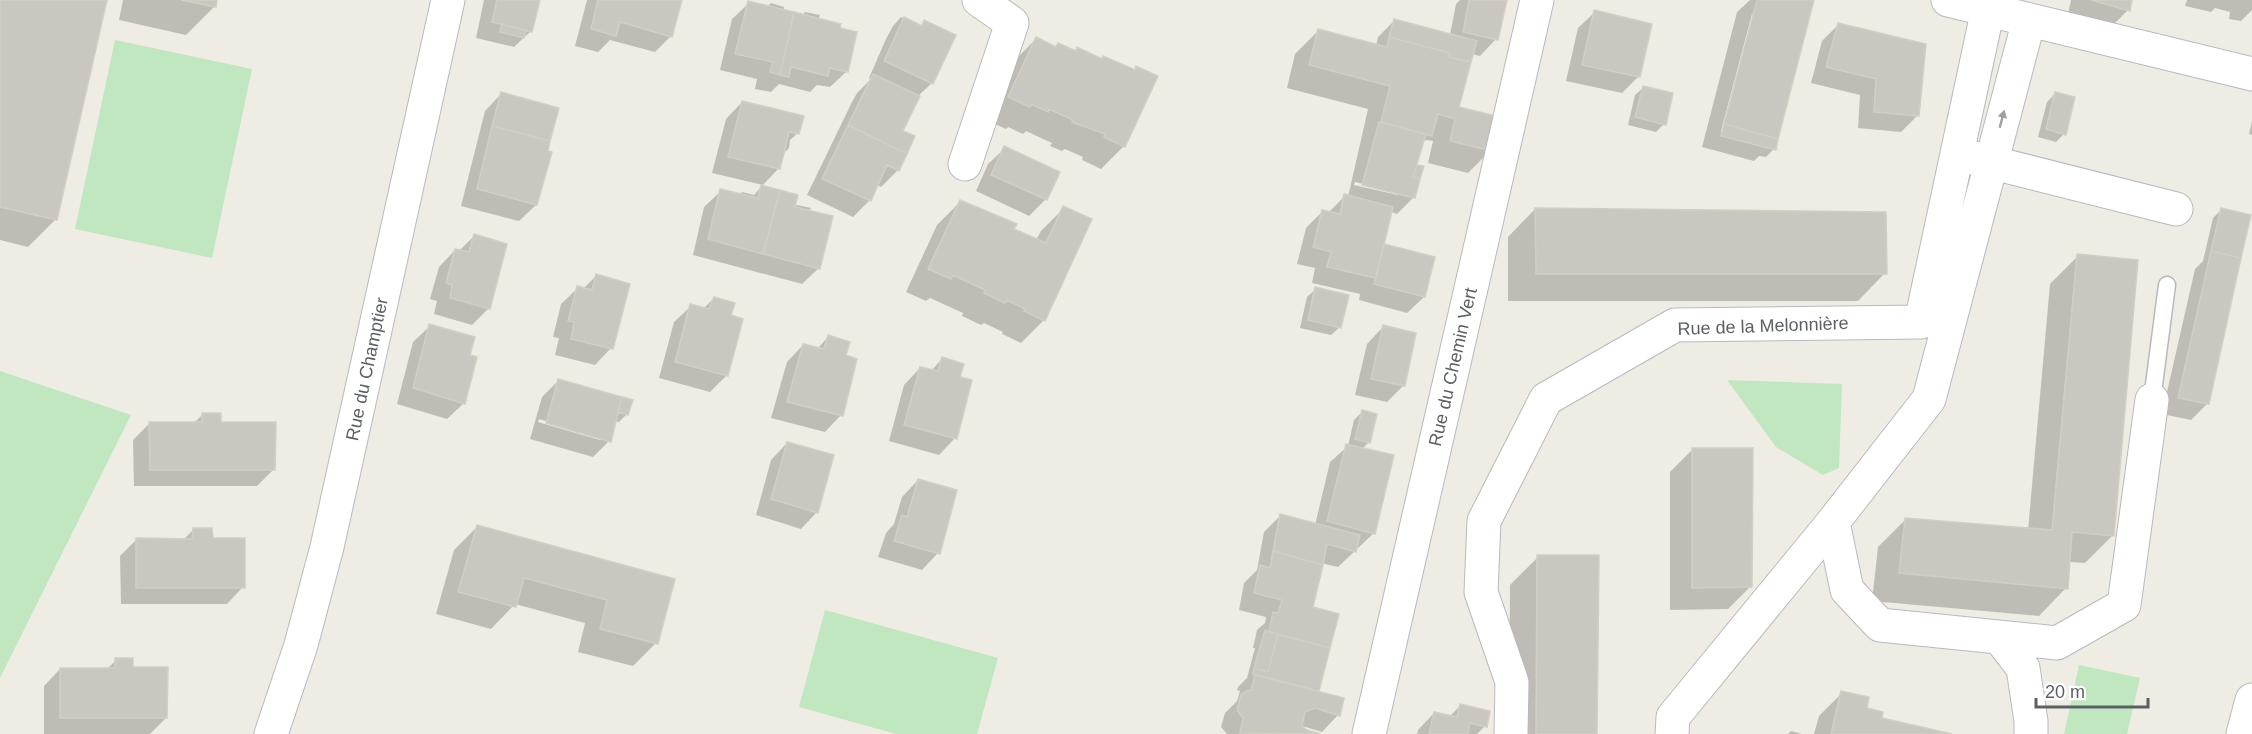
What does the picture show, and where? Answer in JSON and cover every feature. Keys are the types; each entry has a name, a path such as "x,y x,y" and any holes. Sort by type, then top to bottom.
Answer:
{"street":[{"name":"Rue du Champtier","path":"271,734 301,645 327,547 448,0"},
{"path":"965,164 1012,23 979,0"},
{"name":"Rue du Chemin Vert","path":"1369,734 1537,0"},
{"path":"1948,0 2252,74"},
{"path":"1672,734 1672,717 1833,522 1929,399 1934,325 1956,154 1988,9"},
{"path":"1934,325 1991,162 2029,20"},
{"path":"1956,154 2176,209"},
{"name":"Rue de la Melonnière","path":"1511,734 1512,682 1481,592 1484,521 1546,399 1675,326 1934,325"},
{"path":"1833,522 1847,590 1880,625 2057,643 2124,605 2152,400"},
{"path":"1999,637 2023,668 2031,734"},
{"path":"2243,734 2252,700"}],"lane":[{"path":"2152,400 2167,285"}],"green space":[{"path":"115,40 252,69 212,258 75,229"},
{"path":"0,371 131,415 0,678"},
{"path":"1727,380 1842,384 1839,468 1823,475 1776,447"},
{"path":"825,610 998,658 977,734 896,734 799,707"},
{"path":"2079,665 2140,678 2127,734 2064,734"}],"building":[{"path":"0,0 107,0 57,220 0,207"},
{"path":"181,0 217,0 216,7"},
{"path":"497,0 540,0 532,32 492,22"},
{"path":"598,0 682,0 672,37 620,22 616,36 591,29"},
{"path":"1469,0 1507,0 1498,40 1463,32"},
{"path":"1757,0 1814,0 1778,139 1724,124"},
{"path":"2091,0 2132,0 2130,11"},
{"path":"748,1 794,12 780,75 770,72 773,62 735,54"},
{"path":"1594,10 1652,24 1640,77 1582,65"},
{"path":"794,12 841,24 840,28 857,32 848,72 830,68 828,76 791,67 789,77 780,75"},
{"path":"904,17 922,26 924,20 956,35 933,84 884,61"},
{"path":"1394,19 1477,41 1471,62 1449,57 1450,53 1389,37"},
{"path":"1838,23 1926,44 1919,116 1874,112 1876,79 1826,67"},
{"path":"502,24 526,30 524,38 500,32"},
{"path":"1318,29 1387,47 1389,37 1450,53 1449,57 1471,62 1459,107 1500,117 1492,151 1450,141 1455,119 1438,114 1432,136 1381,122 1390,86 1309,65"},
{"path":"1036,37 1056,47 1058,43 1076,51 1077,47 1102,59 1103,56 1135,70 1136,66 1158,76 1125,147 1104,137 1105,134 1072,122 1073,120 1049,109 1048,112 1031,104 1030,107 1008,97"},
{"path":"873,74 920,96 903,131 915,136 907,154 848,125"},
{"path":"1643,86 1673,93 1666,125 1635,117"},
{"path":"501,92 559,108 550,141 492,126"},
{"path":"2055,92 2075,97 2066,135 2046,129"},
{"path":"742,101 804,116 799,134 789,132 780,169 728,157"},
{"path":"1379,122 1426,134 1413,177 1420,179 1415,198 1362,185"},
{"path":"1724,124 1778,139 1776,150 1721,136"},
{"path":"848,125 907,154 899,171 887,165 871,201 822,179"},
{"path":"492,126 550,141 548,151 552,152 537,205 477,189"},
{"path":"1004,146 1060,172 1047,200 991,175"},
{"path":"1417,165 1424,166 1420,179 1413,177"},
{"path":"761,185 780,190 763,254 708,239 720,189 758,198"},
{"path":"780,190 798,195 795,207 833,216 820,269 763,254"},
{"path":"1344,194 1393,207 1376,278 1327,267 1331,252 1313,247 1322,210 1340,214"},
{"path":"960,200 1017,224 1014,229 1046,243 1063,206 1092,219 1045,321 1007,300 1005,303 984,293 985,290 953,275 951,279 928,269"},
{"path":"1535,208 1886,212 1887,274 1536,274"},
{"path":"2221,208 2251,215 2241,258 2211,251"},
{"path":"474,234 507,244 490,309 450,298 452,285 446,283 455,249 469,252"},
{"path":"1384,244 1435,257 1425,297 1374,284"},
{"path":"2211,251 2241,258 2209,404 2178,398"},
{"path":"2077,254 2138,260 2114,536 2072,532 2068,589 1899,573 1905,518 2052,530"},
{"path":"596,274 630,284 613,349 571,339 574,322 568,321 577,286 592,290"},
{"path":"1315,287 1349,295 1341,328 1308,320"},
{"path":"714,297 735,303 731,315 743,319 728,376 675,362 690,304 709,309"},
{"path":"429,324 475,337 470,355 477,357 465,404 413,388"},
{"path":"1383,325 1416,333 1405,386 1371,379"},
{"path":"828,335 850,342 846,355 857,359 843,416 787,402 803,344 824,349"},
{"path":"942,357 964,364 960,377 972,380 957,439 904,425 920,367 938,371"},
{"path":"558,379 622,397 611,442 546,423"},
{"path":"622,397 633,400 628,415 618,412"},
{"path":"1362,410 1377,414 1370,443 1355,439"},
{"path":"202,413 221,413 221,422 276,422 275,470 150,470 149,422 202,422"},
{"path":"787,442 834,455 818,513 771,499"},
{"path":"1346,444 1394,455 1375,534 1327,521"},
{"path":"1692,448 1753,448 1752,587 1692,588"},
{"path":"918,479 957,490 940,554 894,541 902,515 907,517"},
{"path":"1280,514 1360,535 1356,552 1327,544 1323,565 1273,551"},
{"path":"477,525 675,579 658,644 600,629 607,600 524,578 516,607 458,592"},
{"path":"193,528 212,528 213,538 245,538 245,588 136,588 136,538 192,539"},
{"path":"1273,551 1323,565 1313,607 1339,614 1330,648 1269,632 1273,612 1278,613 1282,600 1254,593 1260,565 1270,568"},
{"path":"1537,555 1599,555 1597,734 1536,734"},
{"path":"1265,630 1278,634 1268,672 1254,668"},
{"path":"1278,634 1330,648 1319,691 1253,674 1254,668 1268,672"},
{"path":"115,658 133,658 133,667 168,667 167,718 60,718 60,668 115,668"},
{"path":"1255,675 1344,698 1340,716 1315,708 1305,712 1302,726 1320,734 1240,733 1243,718 1237,710 1241,695 1248,690 1251,691"},
{"path":"1841,691 1869,697 1867,708 1883,712 1882,718 1952,734 1831,734"},
{"path":"1460,704 1490,711 1487,727 1470,723 1468,734 1429,734 1434,712 1457,717"}]}
